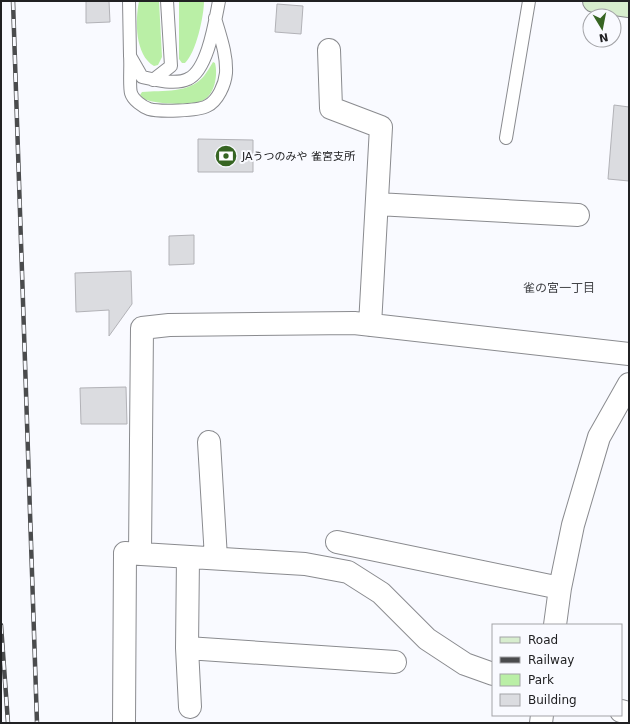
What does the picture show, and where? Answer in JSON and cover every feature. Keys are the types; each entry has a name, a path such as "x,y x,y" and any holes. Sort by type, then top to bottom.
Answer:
{"main road":[{"path":"594,1 629,6"}],"street":[{"path":"329,50 331,108 381,127 370,325"},
{"path":"377,204 578,215"},
{"path":"140,554 142,328 169,325 354,324 629,354"},
{"path":"555,624 560,588 573,525 599,436 629,384"},
{"path":"209,442 216,558"},
{"path":"337,542 560,588"},
{"path":"124,723 125,553 305,564 348,572 381,593 427,639 465,664 492,674"},
{"path":"188,557 187,648 190,708"},
{"path":"187,648 395,662"}],"lane":[{"path":"129,1 131,93 139,103 149,109 196,109 207,107 219,94 226,72 224,50 215,18"},
{"path":"153,80 171,66 167,1"},
{"path":"130,56 142,77 153,80 173,82 188,79 198,70 210,44 219,1"},
{"path":"506,138 529,1"}],"green space":[{"path":"139,1 159,1 162,57 158,65 154,66 148,61 140,46 137,27"},
{"path":"179,1 204,1 203,16 199,34 193,51 185,63 182,63 179,59"},
{"path":"213,62 215,63 216,68 215,83 211,93 204,100 185,104 169,104 148,101 140,95 142,92 167,91 191,86 204,76"}],"building":[{"path":"86,1 109,1 110,22 86,23"},
{"path":"277,4 303,6 301,34 275,32"},
{"path":"614,105 629,107 629,181 608,179"},
{"name":"JAうつのみや 雀宮支所","path":"198,139 253,140 253,172 198,172"},
{"path":"194,235 194,264 169,265 169,236"},
{"path":"131,271 132,304 109,336 109,310 76,312 75,273"},
{"path":"126,387 127,424 81,424 80,388"}],"railway":[{"path":"13,1 37,723"},
{"path":"1,625 8,723"}],"place":[{"name":"JAうつのみや 雀宮支所","path":"226,156"}],"district":[{"name":"雀の宮一丁目","path":"559,288"}]}
